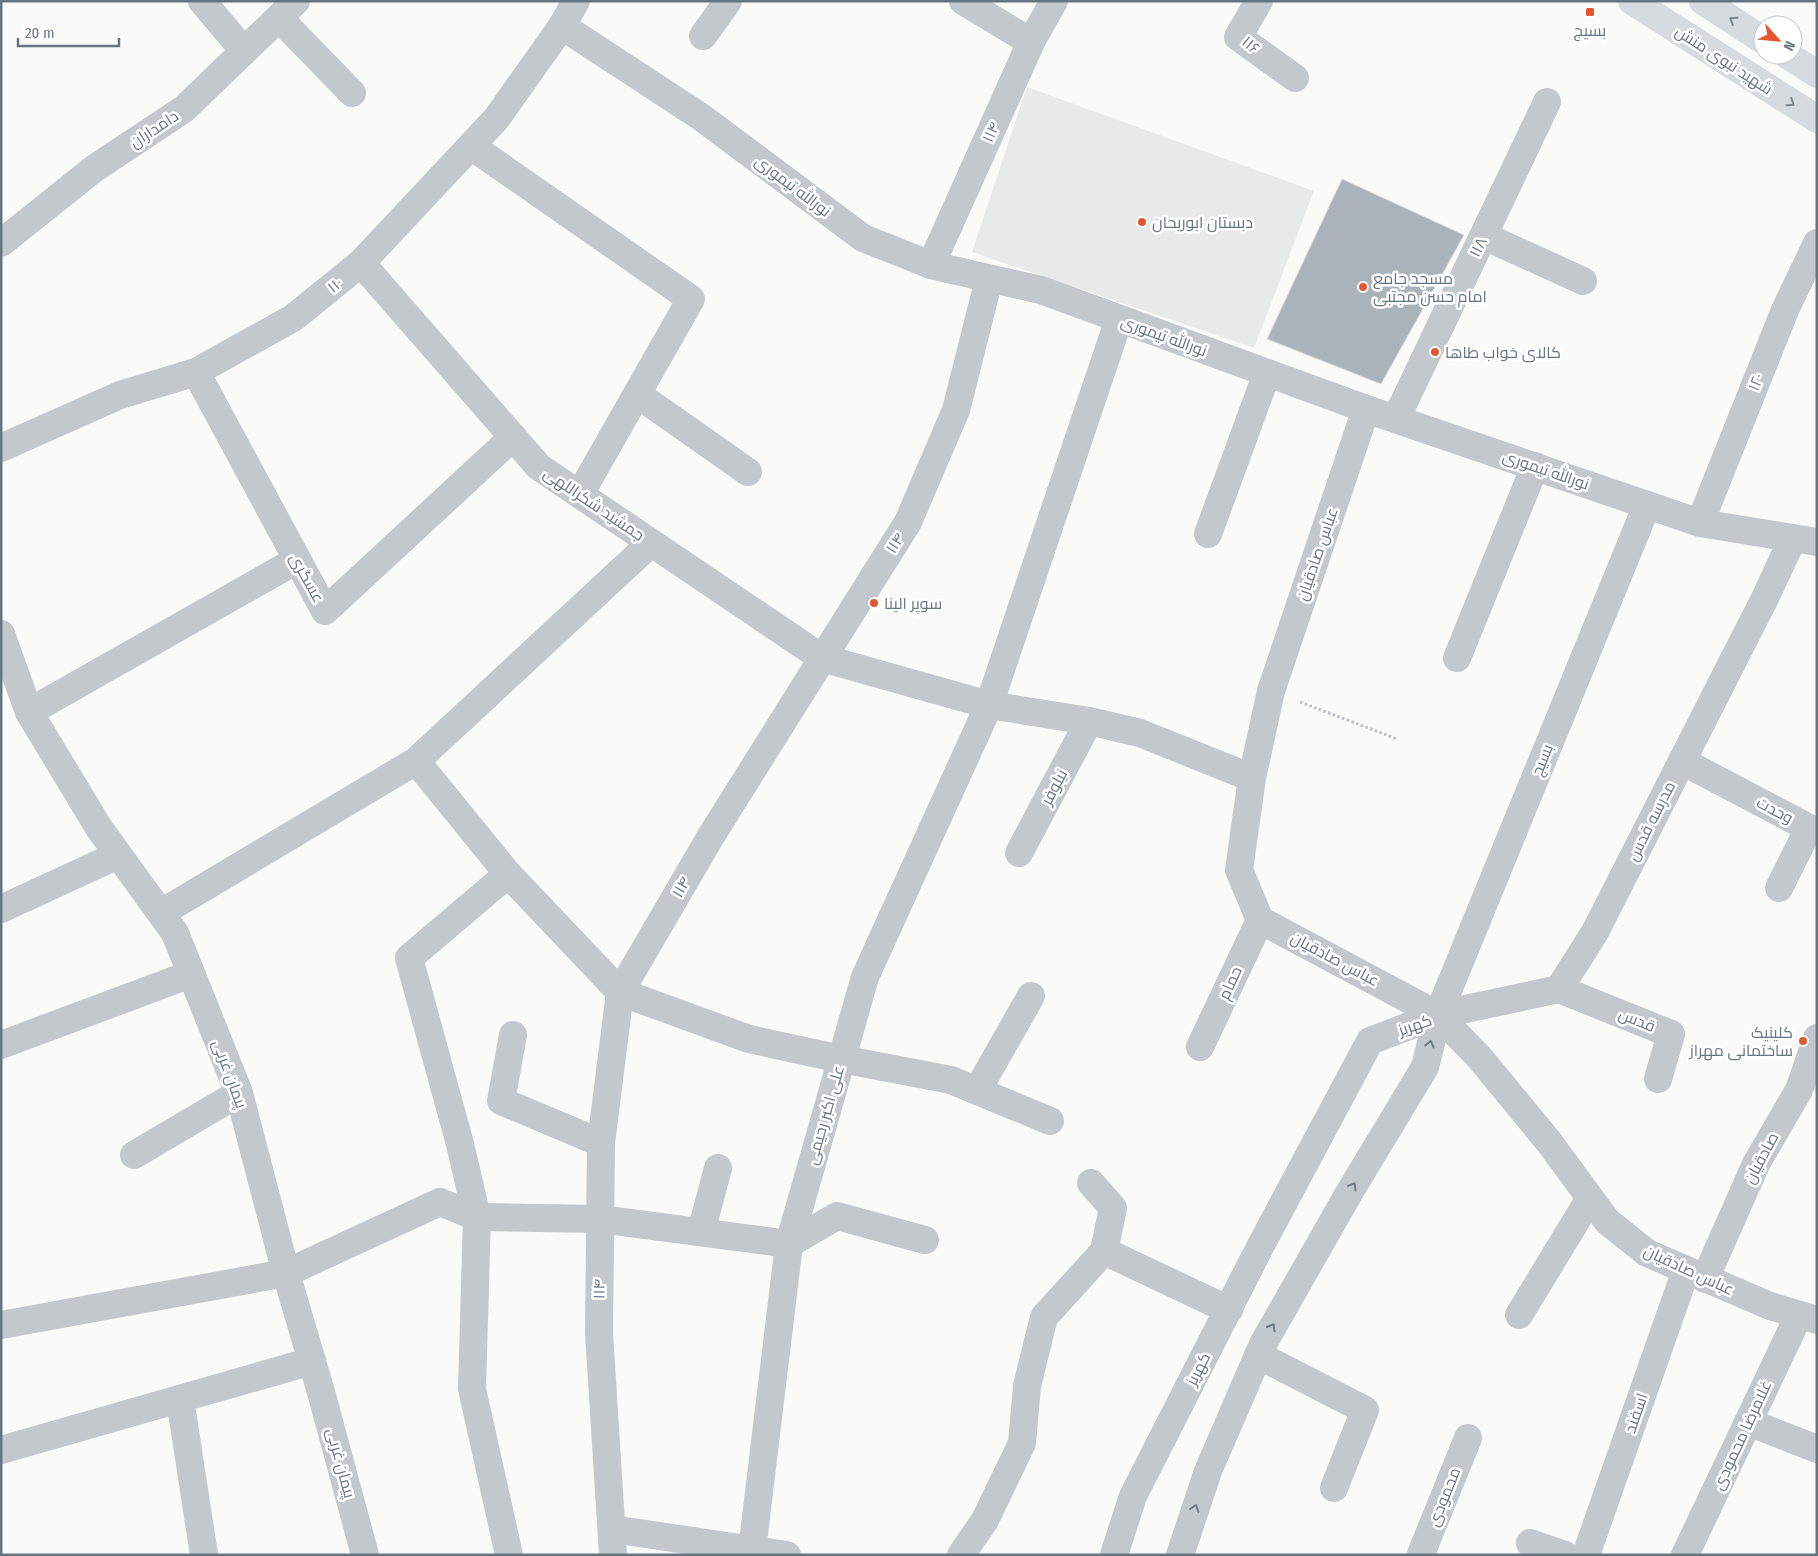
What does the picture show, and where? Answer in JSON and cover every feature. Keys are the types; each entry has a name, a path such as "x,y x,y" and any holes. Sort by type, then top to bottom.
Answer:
{"main road":[{"name":"شهید نبوی منش","path":"1632,1 1817,119"},
{"path":"1703,1 1753,34"},
{"path":"1803,65 1817,74"}],"street":[{"path":"202,1 244,51"},
{"name":"۱۱۰","path":"1,448 120,395 196,372 293,318 361,263 496,119 562,26 576,1"},
{"path":"702,36 728,1"},
{"path":"962,1 1031,42"},
{"name":"۱۱۴","path":"931,265 1031,42 1054,1"},
{"name":"۱۱۶","path":"1259,1 1238,37 1295,78"},
{"path":"287,10 352,93"},
{"name":"دامداران","path":"1,243 95,168 184,109 287,10"},
{"name":"نورالله تیموری","path":"562,26 701,117 863,238 931,265 1041,290 1366,409 1700,523 1805,540"},
{"name":"۱۱۸","path":"1396,419 1547,102"},
{"path":"471,146 691,299 580,494"},
{"path":"1484,236 1583,281"},
{"name":"۱۲۰","path":"1700,523 1786,310 1817,243"},
{"name":"جمشید شکراللهی","path":"361,263 540,467 822,658 989,705 1089,721 1140,733 1252,778"},
{"name":"۱۱۴","path":"612,1542 599,1333 601,1143 620,992 711,836 908,522 956,410 989,279"},
{"name":"علی اکبر رحیمی","path":"752,1550 790,1244 864,978 989,705 1119,319"},
{"name":"عسگری","path":"196,372 325,611 513,437"},
{"path":"1208,534 1267,373"},
{"path":"637,394 748,472"},
{"name":"عباس صادقیان","path":"1366,409 1271,691 1252,778 1239,870 1260,920 1438,1015 1479,1057 1549,1142 1607,1221 1647,1253 1770,1306 1808,1318"},
{"path":"1457,658 1535,466"},
{"name":"بسیج","path":"1438,1015 1647,504"},
{"name":"مدرسه قدس","path":"1559,989 1595,932 1682,761 1805,540"},
{"path":"161,913 416,761 651,543"},
{"path":"29,712 297,560"},
{"name":"پیمان غربی","path":"1,634 29,712 99,828 175,933 239,1093 286,1273 365,1555"},
{"name":"نیلوفر","path":"1019,853 1089,721"},
{"path":"416,761 508,874 620,992 749,1039 951,1080 1050,1122"},
{"name":"وحدت","path":"1682,761 1809,828 1779,888"},
{"path":"1,909 118,855"},
{"path":"508,874 409,958 460,1144 477,1216 472,1389 509,1555"},
{"name":"حمام","path":"1200,1047 1260,920"},
{"path":"1,1045 191,974"},
{"path":"1438,1015 1559,989"},
{"name":"قدس","path":"1559,989 1671,1034 1658,1079"},
{"path":"977,1092 1031,996"},
{"name":"کهریز","path":"1114,1555 1133,1496 1260,1248 1370,1041 1438,1015"},
{"name":"کهریز","path":"1180,1555 1208,1471 1258,1355 1349,1193 1425,1067 1438,1015"},
{"path":"513,1035 501,1102 601,1143"},
{"name":"صادقیان","path":"1696,1275 1756,1164 1799,1090 1817,1038"},
{"path":"134,1155 239,1093"},
{"path":"701,1232 718,1168"},
{"path":"961,1555 985,1520 1022,1443 1027,1386 1044,1317 1104,1251 1114,1208 1091,1183"},
{"path":"1519,1315 1590,1198"},
{"path":"1,1325 286,1273 440,1202 477,1216 600,1219 790,1244 837,1216 925,1240"},
{"path":"1104,1251 1229,1310"},
{"name":"اسفند","path":"1586,1555 1696,1275"},
{"name":"غلامرضا محمودی","path":"1685,1555 1748,1422 1808,1318"},
{"path":"1258,1355 1365,1410 1334,1488"},
{"path":"1,1450 312,1361"},
{"path":"180,1399 204,1555"},
{"path":"1748,1422 1817,1449"},
{"name":"محمودی","path":"1423,1555 1421,1554 1468,1438"},
{"path":"612,1542 752,1550 787,1555"},
{"path":"1530,1543 1565,1555"}],"path":[{"path":"1271,691 1397,739"}],"shaded area":[{"name":"دبستان ابوریحان","path":"1027,87 1314,191 1254,348 972,252"}],"building":[{"name":"مسجد جامع امام حسن مجتبی","path":"1342,179 1464,235 1381,384 1267,339"}],"place":[{"name":"بسیج","path":"1590,12"},
{"name":"دبستان ابوریحان","path":"1142,222"},
{"name":"مسجد جامع امام حسن مجتبی","path":"1363,287"},
{"name":"کالای خواب طاها","path":"1435,352"},
{"name":"سوپر الینا","path":"874,603"},
{"name":"کلینیک ساختمانی مهراز","path":"1803,1041"}]}
